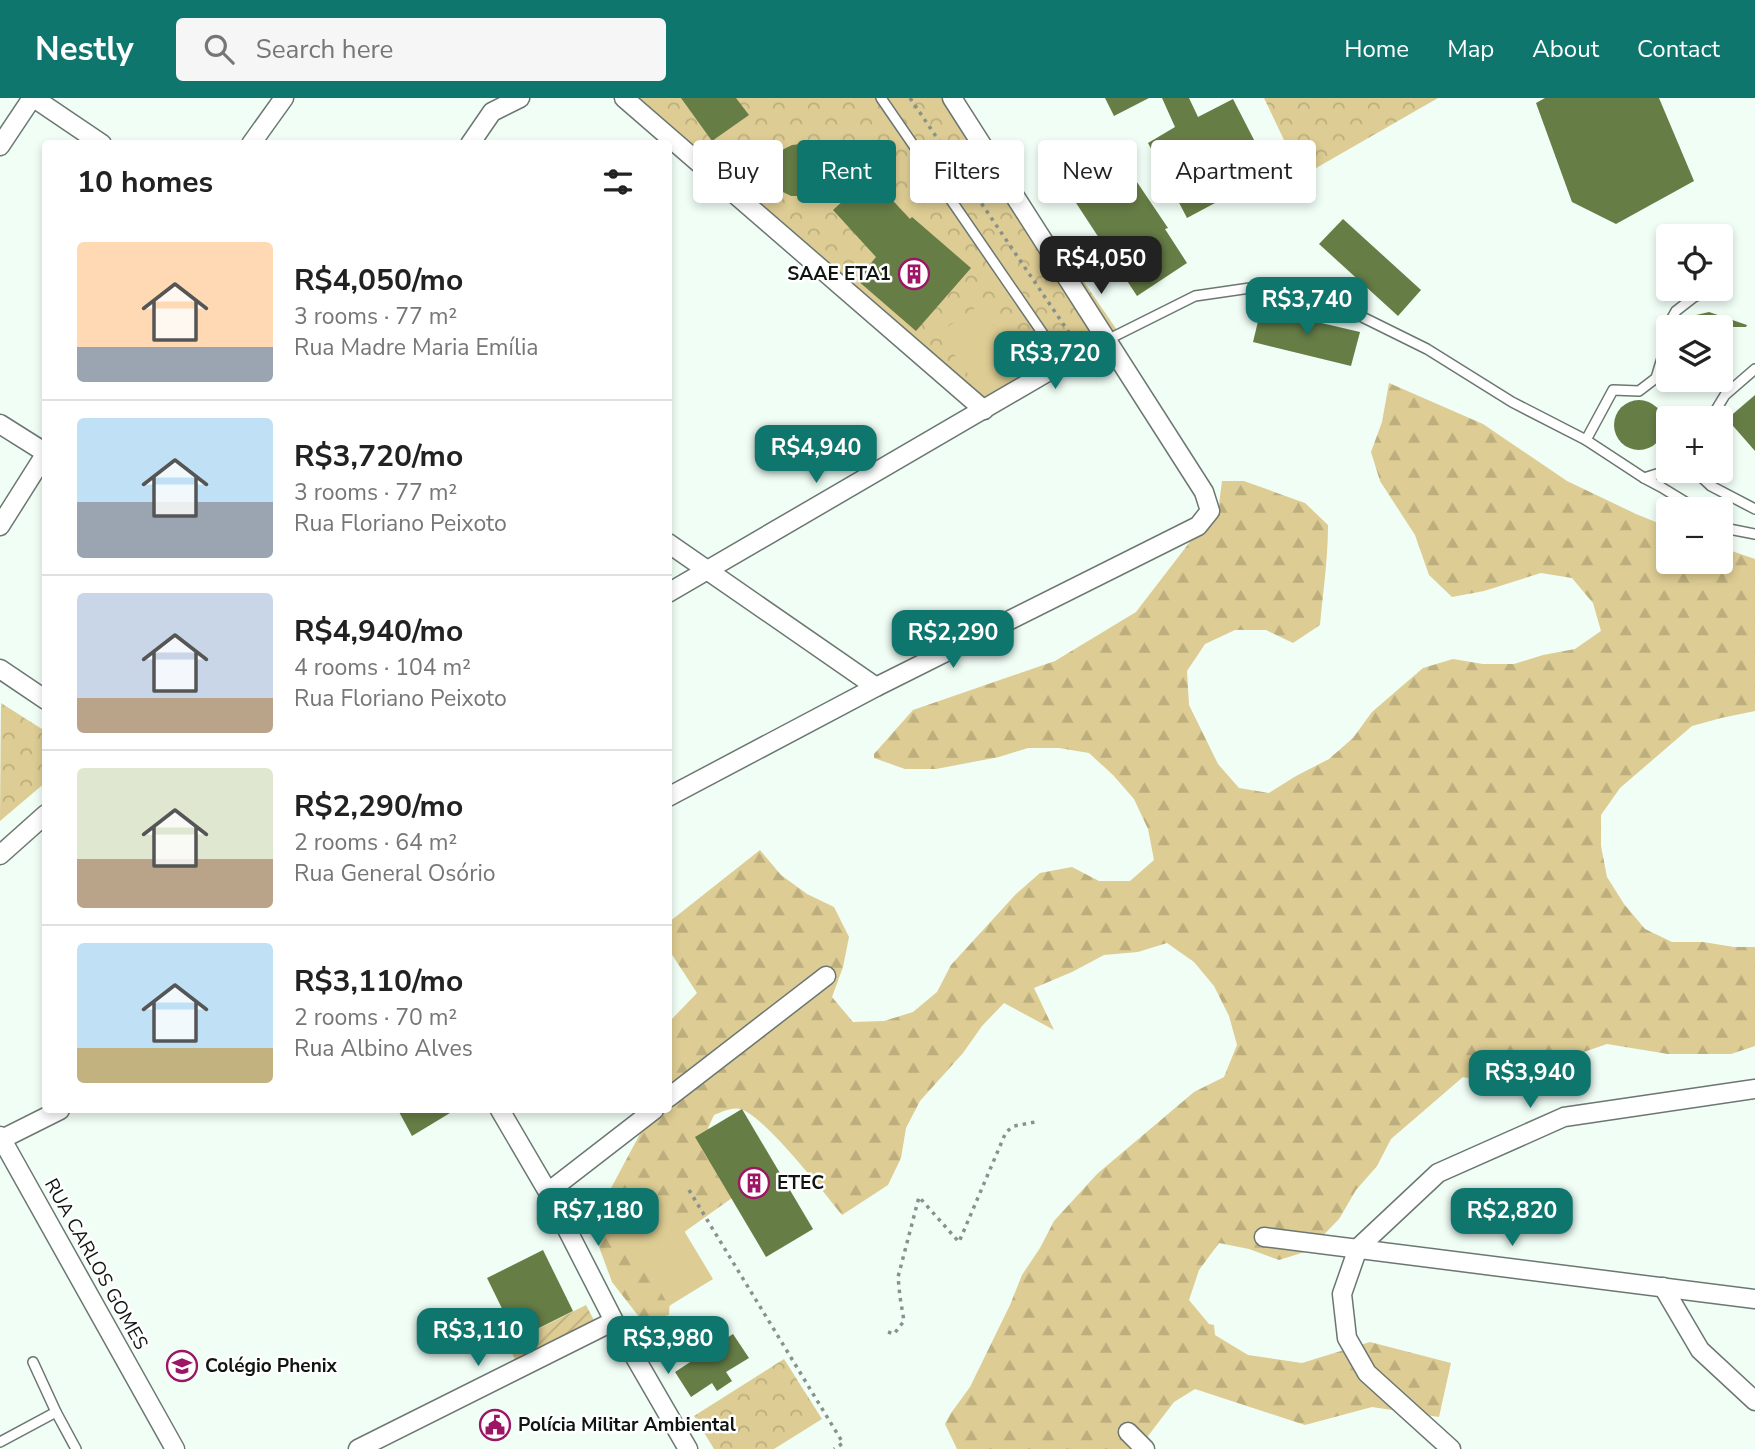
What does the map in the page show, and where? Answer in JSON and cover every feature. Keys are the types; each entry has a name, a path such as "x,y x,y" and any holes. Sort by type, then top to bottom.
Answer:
{"street":[{"path":"0,146 33,98 96,140"},
{"path":"254,140 284,98"},
{"path":"473,140 492,112 520,98"},
{"path":"624,98 984,410"},
{"path":"672,795 876,687 1198,526 1210,512 1204,492 952,98"},
{"path":"672,591 1107,340"},
{"path":"0,424 42,450"},
{"path":"0,526 42,459"},
{"path":"672,545 876,687"},
{"path":"0,669 42,697"},
{"path":"0,855 42,818"},
{"path":"672,1095 826,976"},
{"path":"1451,1449 1367,1373 1347,1338 1342,1294 1358,1248 1438,1173 1564,1116 1755,1089"},
{"path":"1,1138 54,1113"},
{"path":"502,1113 548,1192 614,1321 688,1449"},
{"path":"548,1192 650,1113"},
{"name":"RUA CARLOS GOMES","path":"1,1138 175,1449"},
{"path":"1264,1237 1755,1299"},
{"path":"1663,1287 1700,1350 1755,1401"},
{"path":"358,1449 614,1321"},
{"path":"1128,1432 1145,1449"}],"lane":[{"path":"881,98 1063,363"},
{"path":"1107,340 1195,296 1250,288 1300,293 1340,306 1427,349 1512,402 1586,440 1677,497"},
{"path":"1586,440 1613,390 1639,391 1656,378 1663,355 1664,334 1676,311 1689,301"},
{"path":"1718,406 1725,395 1755,369"},
{"path":"1644,478 1656,474"},
{"path":"1708,483 1755,509"},
{"path":"1733,530 1755,534"},
{"path":"33,1362 76,1449"},
{"path":"0,1442 56,1412"}],"path":[{"path":"910,98 1083,354"},
{"path":"888,1332 894,1334 904,1321 898,1277 919,1197 959,1242 1006,1132 1014,1126 1035,1122"},
{"path":"689,1190 843,1443 834,1449"}],"green space":[{"path":"626,98 958,98 987,140 910,140 910,203 1024,203 1024,194 1119,333 985,409 747,203 783,203 783,140 693,140 693,156"},
{"path":"1264,98 1438,98 1316,168 1316,140 1284,140"},
{"path":"979,305 1025,370 985,398 939,333"},
{"path":"1389,383 1483,424 1567,481 1656,522 1656,574 1733,574 1733,551 1755,559 1755,711 1692,726 1620,788 1601,815 1601,846 1607,877 1624,904 1645,929 1672,942 1755,947 1755,1046 1731,1054 1668,1054 1607,1044 1575,1055 1551,1076 1524,1093 1463,1077 1391,1139 1377,1166 1356,1190 1339,1219 1308,1251 1279,1260 1249,1249 1219,1243 1199,1270 1189,1300 1209,1324 1214,1325 1215,1335 1248,1355 1302,1363 1370,1342 1451,1363 1439,1417 1372,1407 1305,1425 1195,1389 1174,1402 1138,1449 957,1449 945,1424 970,1387 1022,1275 1054,1221 1097,1174 1194,1092 1224,1077 1237,1045 1229,1016 1214,986 1194,962 1167,943 1138,952 1104,955 1034,988 1054,1030 1004,1003 920,1101 906,1128 901,1158 888,1185 842,1215 778,1139 750,1114 737,1109 714,1115 708,1128 733,1176 732,1198 673,1240 669,1315 643,1322 612,1282 598,1244 602,1205 641,1132 644,1113 672,1113 672,1019 697,993 672,955 672,920 760,850 781,875 807,894 834,907 849,937 843,967 832,997 853,1022 884,1021 913,1012 937,992 951,965 1016,894 1040,873 1072,867 1099,881 1130,881 1154,860 1148,829 1134,799 1089,753 1059,748 1028,748 999,757 936,769 905,769 874,758 874,754 913,710 1055,661 1136,612 1219,504 1222,481 1244,481 1305,503 1328,525 1320,625 1293,643 1266,630 1235,630 1205,644 1187,671 1189,705 1218,764 1239,788 1269,793 1329,759 1353,738 1372,712 1423,668 1453,659 1483,664 1514,664 1575,649 1601,631 1593,603 1572,578 1541,573 1484,591 1452,597 1429,575 1415,535 1380,481 1371,452 1382,422"},
{"path":"1,703 42,729 42,785 0,821"},
{"path":"665,1199 713,1279 669,1306 621,1226"},
{"path":"586,1305 597,1326 518,1366 508,1344"},
{"path":"784,1359 822,1419 774,1449 714,1449 694,1416"}],"building":[{"path":"681,98 736,98 749,115 711,140"},
{"path":"1105,98 1149,98 1114,116"},
{"path":"1162,98 1189,98 1198,117 1233,99 1254,140 1153,140 1175,127"},
{"path":"1545,98 1659,98 1694,181 1616,224 1572,202 1536,103"},
{"path":"797,144 797,196 783,192 783,150"},
{"path":"1137,182 1168,228 1165,229 1187,263 1137,296 1076,203 1137,203"},
{"name":"SAAE ETA1","path":"841,203 895,203 910,219 912,217 971,268 916,331 857,280 876,257 833,210"},
{"path":"1179,203 1215,203 1187,218"},
{"path":"1343,219 1421,290 1398,316 1319,244"},
{"path":"1261,309 1360,332 1351,366 1253,342"},
{"path":"1709,312 1718,315 1696,315"},
{"path":"1733,320 1747,325 1733,327"},
{"path":"1755,395 1755,451 1733,426 1733,414"},
{"path":"1629,402 1649,402 1656,406 1656,444 1639,450 1629,448 1621,443 1616,435 1616,415 1621,407"},
{"name":"ETEC","path":"742,1109 813,1229 766,1257 695,1137"},
{"path":"400,1113 450,1113 412,1136"},
{"path":"543,1250 573,1311 517,1339 487,1278"},
{"path":"733,1334 749,1358 726,1372 732,1381 717,1391 712,1383 691,1397 675,1372"}],"place":[{"name":"SAAE ETA1","path":"914,274"},
{"name":"ETEC","path":"754,1183"},
{"name":"Colégio Phenix","path":"182,1366"},
{"name":"Polícia Militar Ambiental","path":"495,1425"}]}
